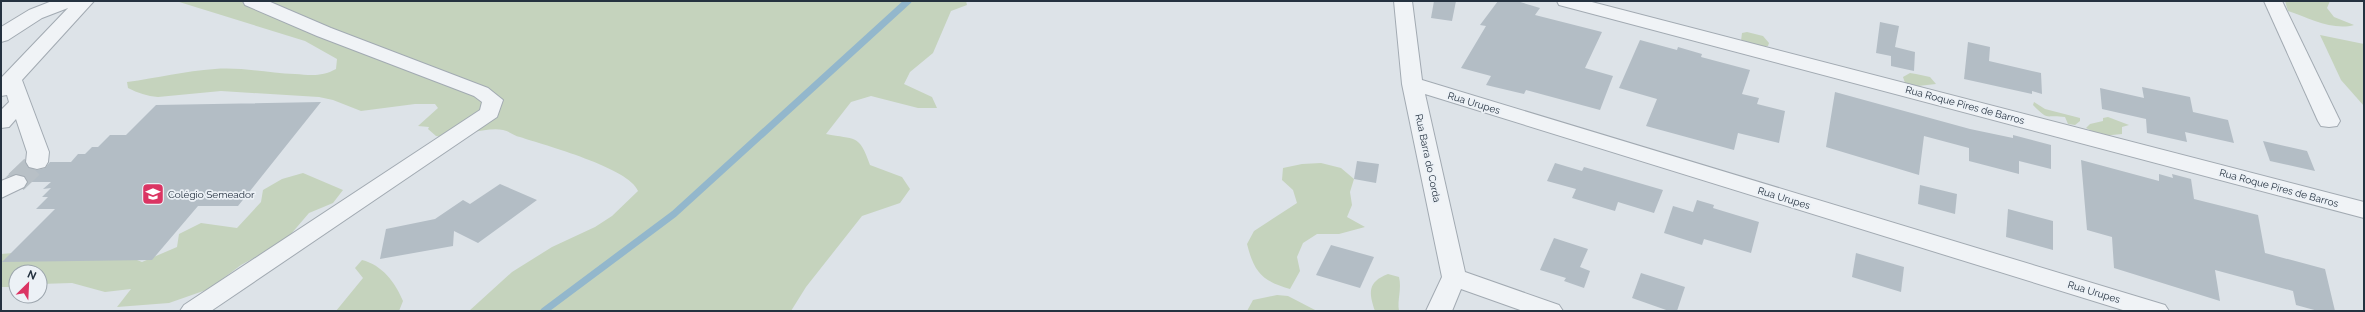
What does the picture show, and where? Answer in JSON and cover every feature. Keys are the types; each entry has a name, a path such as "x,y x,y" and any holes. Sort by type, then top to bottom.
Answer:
{"street":[{"path":"1,36 33,13 53,5 75,1"},
{"path":"37,162 38,152 19,104 10,76 85,1"},
{"path":"193,311 490,113 493,100 481,92 324,32 252,1"},
{"name":"Rua Barra do Corda","path":"1403,1 1412,84 1454,277"},
{"name":"Rua Roque Pires de Barros","path":"1566,1 2364,210"},
{"path":"2273,1 2329,121"},
{"name":"Rua Urupes","path":"1412,84 2156,311"},
{"path":"1,122 19,104"},
{"path":"1439,311 1454,277 1550,311"}],"green space":[{"path":"176,1 966,1 967,5 951,11 933,53 910,72 904,84 932,97 937,108 918,108 871,96 851,102 826,134 855,140 863,148 870,165 902,177 910,189 900,203 862,216 806,287 791,311 469,311 512,272 552,247 595,227 612,216 638,191 632,182 620,174 585,158 503,130 487,130 443,137 436,136 428,129 429,127 418,126 438,108 435,104 415,104 361,111 333,100 319,97 221,91 158,97 143,94 128,88 127,82 204,70 235,69 311,75 331,72 336,69 337,59 305,41"},
{"path":"2285,1 2330,1 2327,8 2334,17 2354,25 2329,25 2313,20 2288,11"},
{"path":"1747,32 1763,36 1769,43 1768,46 1753,48 1741,41 1742,33"},
{"path":"2320,35 2364,44 2364,106 2341,80"},
{"path":"1910,73 1930,77 1936,84 1918,86 1905,83 1903,77"},
{"path":"2034,102 2045,109 2080,118 2080,121 2075,125 2068,124 2065,117 2048,116 2042,114 2033,105"},
{"path":"2108,117 2129,125 2122,127 2122,134 2102,136 2086,128 2090,124 2103,121 2103,118"},
{"path":"1321,163 1341,168 1354,179 1350,192 1352,205 1347,217 1365,227 1339,234 1317,234 1303,243 1297,257 1300,271 1290,289 1272,283 1261,274 1253,262 1247,244 1254,231 1297,203 1293,190 1282,180 1283,168 1302,164"},
{"path":"303,173 343,190 333,203 309,213 285,241 241,265 209,289 169,303 117,307 131,289 105,292 72,283 48,284 48,264 8,264 8,287 1,287 1,254 25,252 127,256 142,262 177,247 179,234 201,223 237,228 261,202 263,190 282,179"},
{"path":"362,260 369,262 382,270 392,281 403,301 399,311 336,311 363,278 355,268"},
{"path":"1388,274 1399,277 1399,311 1375,311 1371,289 1376,281"},
{"path":"1277,295 1288,296 1317,311 1247,311 1253,300"}],"building":[{"path":"1434,1 1456,1 1452,21 1431,18"},
{"path":"1498,1 1517,1 1540,8 1535,15 1602,32 1585,68 1613,76 1600,110 1526,90 1524,94 1486,85 1491,76 1461,68 1486,26 1480,25"},
{"path":"1880,22 1899,26 1895,47 1915,52 1914,71 1891,66 1891,56 1876,53"},
{"path":"1640,40 1677,50 1678,47 1702,54 1701,57 1750,70 1742,94 1759,98 1757,104 1785,111 1779,143 1738,133 1734,150 1646,126 1657,99 1619,88"},
{"path":"1968,42 1990,47 1989,61 2041,73 2042,94 2032,91 2032,94 1964,79"},
{"path":"2142,87 2190,97 2193,112 2228,120 2234,143 2185,132 2187,142 2147,133 2146,119 2102,109 2100,88 2144,98"},
{"path":"1835,92 1970,129 2013,138 2013,135 2051,145 2051,169 2019,161 2019,174 1969,161 1969,148 1924,136 1919,175 1826,147"},
{"path":"321,102 238,206 198,206 152,260 2,262 55,209 36,209 48,197 42,197 51,188 43,189 51,182 28,182 24,176 16,174 5,178 21,163 25,162 29,168 37,170 45,168 50,162 71,162 78,154 85,154 92,147 98,147 110,135 126,135 156,105"},
{"path":"2263,141 2307,151 2315,171 2270,161"},
{"path":"2081,160 2159,181 2159,174 2173,178 2172,174 2191,179 2194,199 2258,215 2265,253 2325,269 2335,311 2318,311 2296,305 2293,291 2215,270 2220,301 2114,268 2112,237 2087,230"},
{"path":"1357,161 1379,164 1376,183 1354,179"},
{"path":"1555,163 1582,171 1584,167 1663,190 1654,213 1618,202 1615,211 1572,198 1576,189 1547,181"},
{"path":"500,184 537,200 478,243 454,231 453,246 380,259 386,229 435,219 463,200 470,204"},
{"path":"1920,185 1957,194 1955,214 1918,204"},
{"path":"1697,200 1714,205 1713,208 1759,222 1751,253 1704,239 1702,245 1664,233 1673,206 1693,212"},
{"path":"2008,209 2053,221 2053,250 2006,237"},
{"path":"1554,238 1588,249 1580,267 1590,271 1584,288 1564,281 1566,278 1540,270"},
{"path":"1331,245 1374,257 1360,288 1316,275"},
{"path":"1856,253 1904,267 1901,292 1852,277"},
{"path":"1641,273 1685,287 1677,311 1669,311 1632,298"}],"waterway":[{"path":"544,311 674,214 908,1"}],"tunnel":[{"path":"16,182 37,162"}],"place":[{"name":"Colégio Semeador","path":"153,194"}]}
